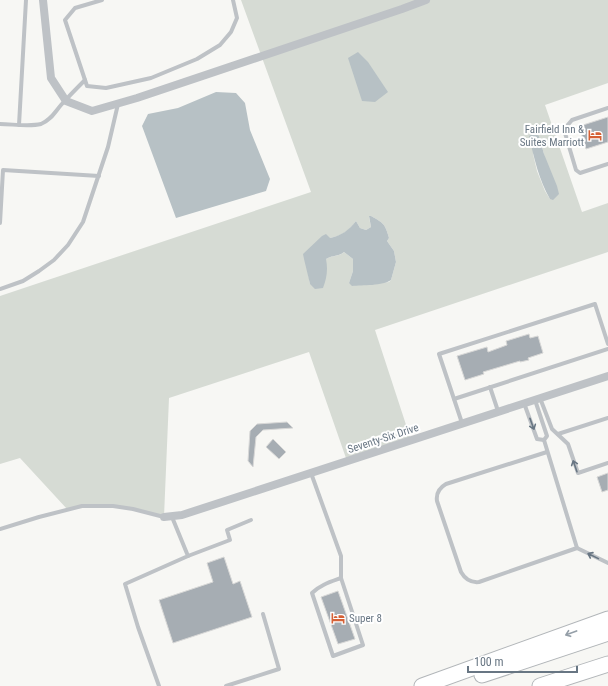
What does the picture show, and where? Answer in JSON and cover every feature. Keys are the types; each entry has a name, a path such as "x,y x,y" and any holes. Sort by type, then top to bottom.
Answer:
{"highway":[{"path":"422,686 608,619"},
{"path":"450,686 608,633"},
{"path":"540,686 608,664"}],"street":[{"path":"43,0 52,78 66,101 92,111 138,98 426,0"},
{"name":"Seventy-Six Drive","path":"168,516 182,515 608,376"}],"lane":[{"path":"19,125 26,0"},
{"path":"80,0 82,6"},
{"path":"102,0 75,8 65,20 87,86 106,88 151,78 197,60 220,45 231,32 237,18 233,0"},
{"path":"0,124 41,124 48,120 85,80"},
{"path":"0,289 23,281 54,260 68,245 83,222 108,147 118,103"},
{"path":"608,108 572,120 566,127 565,133 576,170 580,172 608,164"},
{"path":"0,223 3,170 99,176"},
{"path":"462,423 439,354 595,304 608,344"},
{"path":"454,399 608,349"},
{"path":"490,387 498,412"},
{"path":"538,398 552,429 568,444 578,473 608,463"},
{"path":"538,398 547,436 544,440 577,548"},
{"path":"524,403 536,439 544,440"},
{"path":"558,434 608,418"},
{"path":"548,452 446,484 439,490 437,501 461,572 465,578 472,582 479,582 577,548 608,563"},
{"path":"312,473 341,556 340,578 363,645 333,656 312,593 323,584 340,578"},
{"path":"0,529 39,516 82,506 113,506 168,516 188,556"},
{"path":"159,686 138,627 125,584 188,556 230,540 227,530 252,520"},
{"path":"226,686 279,669 263,614"}],"shaded area":[{"path":"241,0 608,0 608,83 545,105 582,212 608,203 608,252 375,330 411,440 347,461 309,352 169,398 164,517 133,509 96,506 67,509 20,458 0,464 0,296 311,192","holes":["539,136 544,154 550,199 537,171 533,154","371,216 385,226 389,238 387,241 394,251 396,262 391,280 389,282 363,285 349,283 353,271 353,259 344,252 340,255 326,259 310,284 308,273 330,238 338,236 351,228 356,221 360,228 366,230 371,227 369,217"]},
{"path":"358,52 368,62 388,92 375,102 362,101 348,58"},
{"path":"216,92 236,93 245,103 250,130 270,179 266,191 176,218 142,126 148,114 178,108"},
{"path":"534,133 539,136 544,154 557,186 559,194 553,200 550,199 546,192 535,161 529,136"},
{"path":"369,216 378,220 385,226 389,238 387,241 394,251 396,262 391,280 378,284 352,286 349,283 353,271 353,259 344,252 340,255 326,259 327,270 323,288 315,289 310,284 303,254 322,236 326,234 330,238 338,236 348,230 356,221 360,228 366,230 371,227"}],"building":[{"name":"Fairfield Inn & Suites Marriott","path":"608,117 608,142 586,149 580,129 584,128 583,125"},
{"path":"529,334 530,338 538,336 543,353 528,358 529,360 520,361 483,372 484,374 465,380 457,356 487,347 488,352 507,345 506,341"},
{"path":"287,422 293,428 263,430 256,437 253,467 248,461 250,431 257,424"},
{"path":"273,439 286,452 279,459 266,447"},
{"path":"608,473 608,490 602,492 597,477"},
{"path":"224,557 233,584 240,581 252,617 173,643 159,600 213,582 207,563"},
{"name":"Super 8","path":"338,591 355,639 338,644 321,597"}],"place":[{"name":"Fairfield Inn & Suites Marriott","path":"595,135"},
{"name":"Super 8","path":"338,618"}]}
